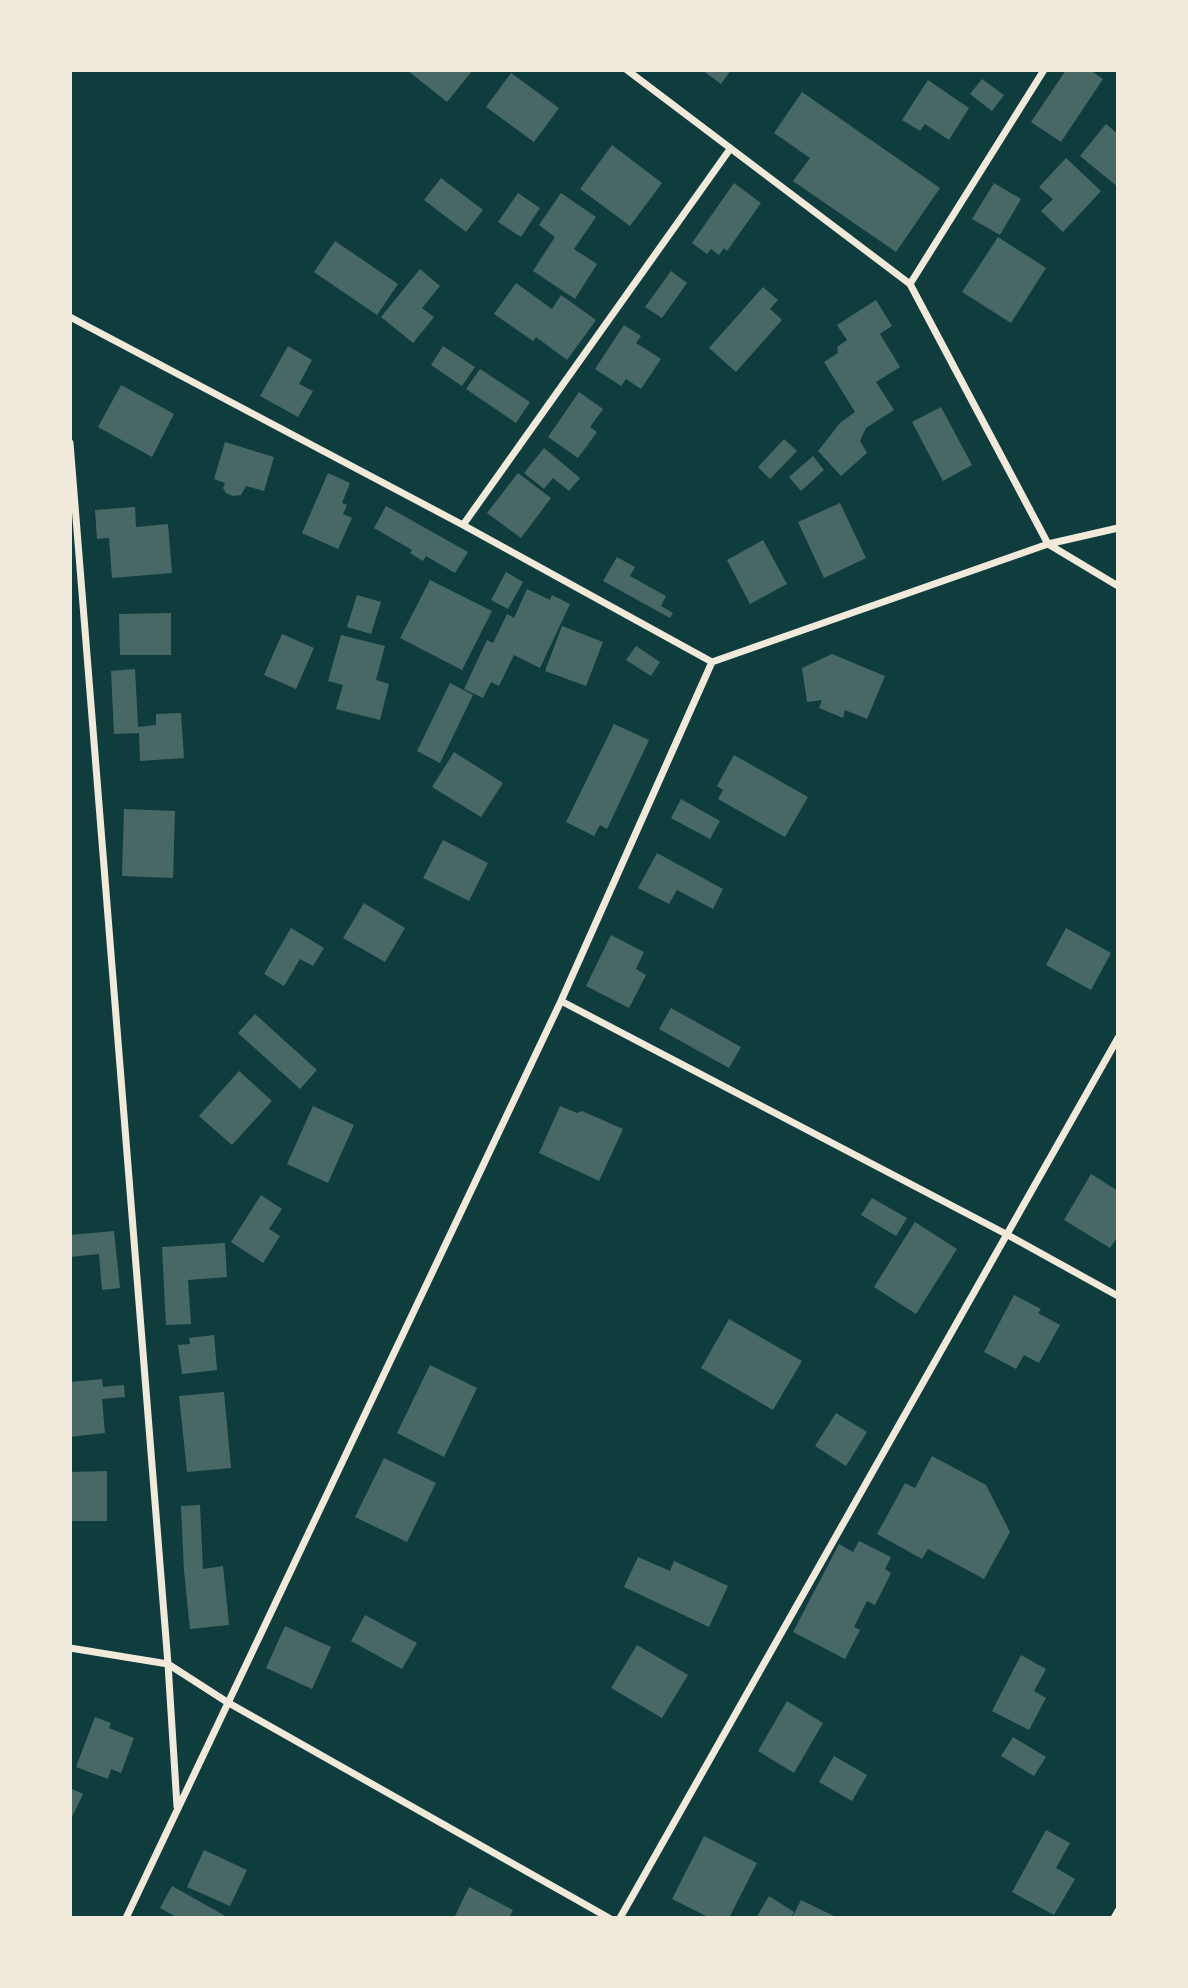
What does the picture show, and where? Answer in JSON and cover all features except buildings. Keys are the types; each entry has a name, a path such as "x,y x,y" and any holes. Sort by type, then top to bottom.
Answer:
{"street":[{"path":"627,70 910,284 1048,544 1118,586"},
{"path":"910,284 1044,70"},
{"path":"463,525 730,149"},
{"path":"70,317 463,525 712,662"},
{"path":"70,443 73,542 168,1664 177,1807"},
{"path":"126,1918 561,1001 712,662 1048,544 1118,528"},
{"path":"561,1001 1006,1234 1118,1296"},
{"path":"620,1918 1118,1038"},
{"path":"70,1648 168,1664 227,1702 609,1918"},
{"path":"1114,1918 1118,1911"}]}
